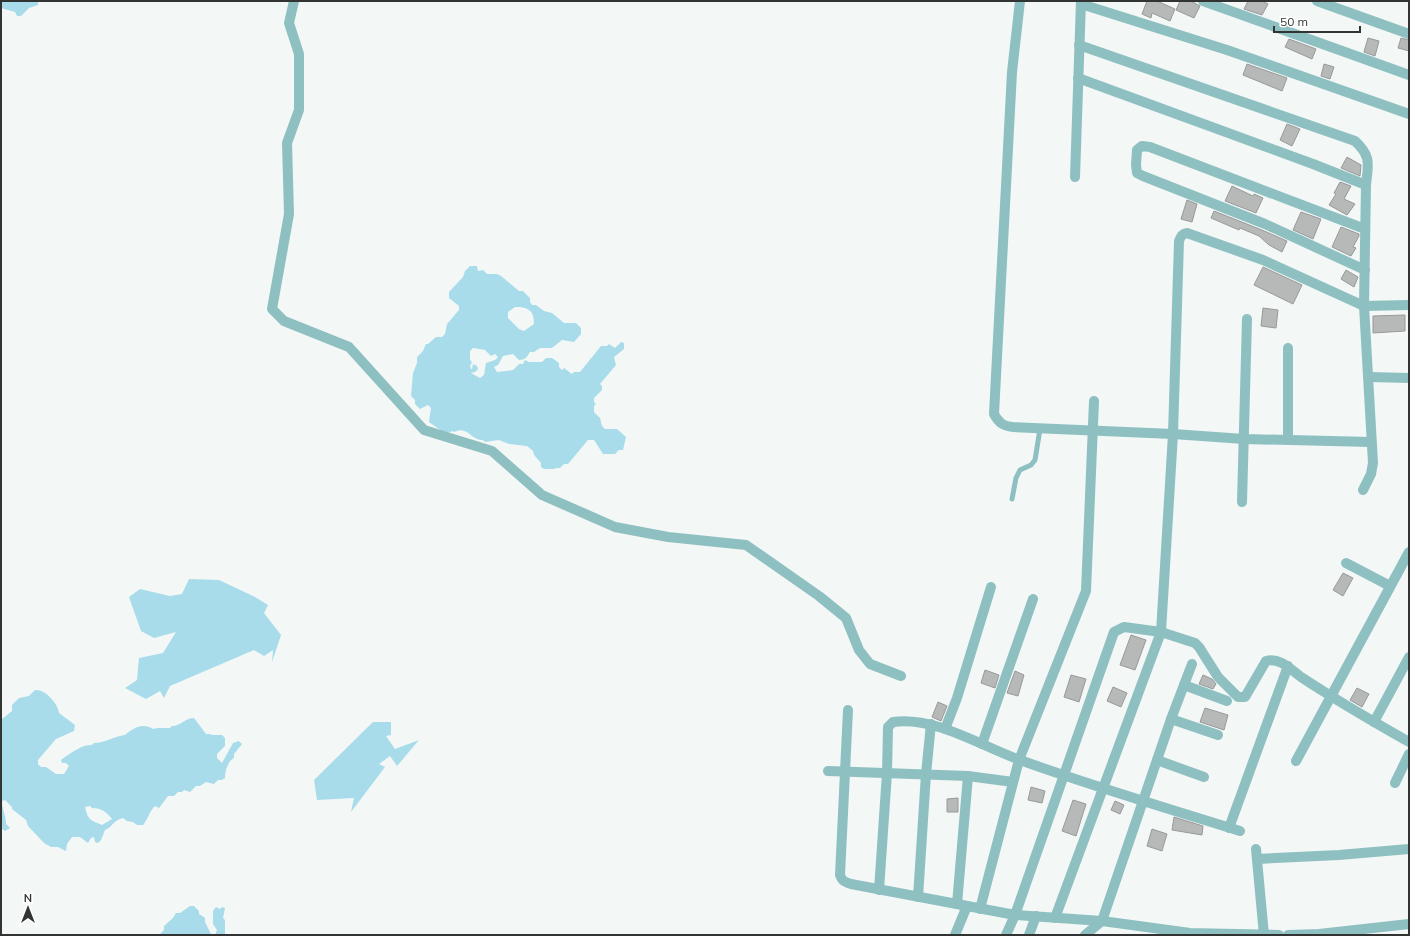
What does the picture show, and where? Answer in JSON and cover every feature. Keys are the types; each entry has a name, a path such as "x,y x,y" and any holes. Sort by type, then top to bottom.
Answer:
{"street":[{"path":"294,1 289,23 299,54 299,110 286,143 289,214 272,309 284,321 348,347 424,430 492,451 542,495 615,527 668,537 746,545 819,596 846,618 859,650 870,664 901,676"},
{"path":"1020,1 1012,72 994,414 998,422 1003,426 1093,431 1173,434 1244,439 1371,442"},
{"path":"1203,1 1409,75"},
{"path":"1317,1 1409,34"},
{"path":"1075,177 1081,2 1226,50 1409,114"},
{"path":"1079,45 1355,141 1364,149 1368,157 1366,185 1364,306 1372,463 1371,474 1363,490"},
{"path":"1078,78 1313,164 1366,185"},
{"path":"1365,229 1150,147 1142,146 1137,150 1137,173 1265,224 1365,270"},
{"path":"1055,918 1161,632 1173,434 1179,241 1184,233 1193,234 1254,256 1364,306 1409,305"},
{"path":"1242,502 1247,319"},
{"path":"1288,348 1288,440"},
{"path":"1368,377 1409,378"},
{"path":"980,909 1019,760 1086,591 1094,401"},
{"path":"1296,761 1409,552"},
{"path":"1346,563 1390,586"},
{"path":"945,729 957,698 991,587"},
{"path":"982,744 1033,599"},
{"path":"1006,935 1015,915 1114,632 1124,627 1161,632 1195,643 1218,677 1238,697 1245,697 1266,661 1274,660 1288,666 1330,697 1409,742"},
{"path":"1374,722 1409,657"},
{"path":"1085,935 1102,921 1171,719 1192,664"},
{"path":"1229,828 1288,666"},
{"path":"1184,685 1227,701"},
{"path":"848,710 840,875 844,882 879,890 1015,915 1102,921 1190,934 1279,935"},
{"path":"1171,719 1218,736"},
{"path":"879,890 887,773 888,727 890,724 897,721 931,724 1019,760 1143,802 1240,831"},
{"path":"918,897 926,774 931,724"},
{"path":"1395,784 1409,754"},
{"path":"1157,760 1204,777"},
{"path":"828,771 968,776 1013,782"},
{"path":"955,935 962,905 968,776"},
{"path":"1263,935 1257,854 1339,855 1409,849"},
{"path":"1029,935 1036,916"},
{"path":"1288,935 1319,934 1409,924"}],"lane":[{"path":"1012,499 1016,478 1020,470 1031,465 1035,460 1040,428"}],"path":[{"path":"1,481 1,491"}],"water":[{"path":"1,1 38,1 38,5 29,8 21,16 17,16 15,12 1,8"},
{"path":"470,266 477,266 478,271 483,270 487,274 497,274 519,291 523,291 530,298 532,305 536,305 544,311 552,313 564,323 576,323 581,328 581,334 574,342 562,340 552,348 540,348 534,352 530,352 526,358 521,360 513,354 503,356 498,365 494,367 497,372 513,370 519,364 523,364 525,360 529,362 542,362 546,358 552,358 559,363 559,367 562,370 564,368 572,374 574,372 580,372 601,346 607,346 609,344 615,348 621,342 624,343 624,349 614,357 616,365 600,384 602,386 602,390 594,398 594,402 596,404 594,406 594,412 600,418 602,426 605,429 617,429 626,437 623,450 619,450 615,454 603,454 594,440 588,440 568,464 564,464 560,468 544,469 541,467 541,463 534,455 533,451 527,446 509,444 499,440 485,442 475,438 463,430 452,431 446,434 429,422 431,408 428,405 420,409 415,404 415,400 411,396 413,373 417,363 417,357 423,351 426,344 436,337 442,337 445,334 447,324 459,310 459,306 449,298 449,292 463,277 465,271","holes":["515,307 527,309 533,315 534,324 524,331 519,329 508,318 508,312","473,348 485,350 491,356 495,354 498,357 495,360 486,363 484,375 480,378 471,373 478,369 477,366 473,364 471,369 470,365 472,363 470,359 470,351"]},
{"path":"189,579 219,580 255,597 268,605 264,613 281,635 272,662 273,650 264,656 254,650 170,686 164,698 160,691 146,699 125,688 137,680 139,658 163,653 176,632 154,638 141,631 129,597 140,589 170,596 182,594"},
{"path":"35,690 44,692 55,703 59,713 75,725 74,731 56,739 38,760 38,764 41,767 46,767 56,774 64,774 69,766 66,763 62,763 61,760 84,746 125,735 138,727 146,726 153,729 170,728 191,718 194,718 206,734 222,735 225,738 225,746 217,754 217,758 222,763 233,743 239,741 242,744 234,754 234,758 226,769 225,778 222,780 218,780 214,784 206,782 200,786 196,786 190,792 184,790 182,792 178,792 174,796 168,796 159,808 155,806 153,808 143,825 137,825 123,818 119,819 105,830 101,840 98,843 95,842 94,837 91,838 88,843 80,837 72,837 67,844 66,851 58,847 51,847 44,843 28,826 26,820 12,809 12,807 5,800 2,801 6,824 10,828 5,831 1,828 1,720 12,711 12,705 19,698 29,696","holes":["90,806 92,808 104,811 112,819 102,825 92,821 87,815 85,807"]},
{"path":"373,722 391,722 391,735 386,736 395,749 419,740 397,766 390,756 379,764 385,767 351,812 354,798 317,800 314,780"},
{"path":"190,906 194,906 199,911 199,914 205,918 205,922 211,934 215,935 159,935 164,930 164,926 176,913 180,913"},
{"path":"216,907 220,909 222,907 225,908 223,918 225,920 225,935 215,935 217,930 213,924 213,911"}],"building":[{"path":"1147,1 1157,1 1175,9 1170,21 1152,13 1151,18 1142,14"},
{"path":"1180,1 1191,1 1200,6 1194,18 1176,10"},
{"path":"1248,1 1262,1 1268,4 1262,15 1244,9"},
{"path":"1368,38 1379,41 1375,56 1364,52"},
{"path":"1401,38 1409,40 1409,51 1398,48"},
{"path":"1289,39 1316,49 1312,59 1285,47"},
{"path":"1247,64 1287,78 1282,91 1243,75"},
{"path":"1324,64 1334,67 1330,79 1321,76"},
{"path":"1287,124 1300,129 1292,146 1280,140"},
{"path":"1347,157 1361,165 1360,176 1341,168"},
{"path":"1340,182 1351,186 1344,199 1355,204 1347,215 1329,205 1336,194 1334,193"},
{"path":"1232,186 1253,196 1254,194 1263,198 1256,213 1225,201"},
{"path":"1187,200 1197,204 1192,222 1181,219"},
{"path":"1214,211 1287,241 1282,252 1269,245 1259,236 1240,228 1239,230 1211,218"},
{"path":"1301,212 1321,219 1313,239 1293,230"},
{"path":"1341,227 1359,234 1353,247 1356,248 1351,256 1332,247"},
{"path":"1263,267 1302,285 1293,304 1254,285"},
{"path":"1346,270 1358,277 1354,287 1341,279"},
{"path":"1263,308 1278,310 1276,328 1261,326"},
{"path":"1405,315 1405,331 1373,333 1373,316"},
{"path":"1343,573 1353,578 1343,596 1333,590"},
{"path":"1131,635 1146,640 1135,670 1120,665"},
{"path":"985,670 999,675 995,688 981,683"},
{"path":"1015,671 1024,675 1018,696 1007,693"},
{"path":"1071,675 1086,679 1079,702 1064,697"},
{"path":"1203,675 1212,679 1216,684 1213,689 1199,684"},
{"path":"1113,687 1127,693 1121,707 1107,701"},
{"path":"1357,688 1369,694 1362,707 1350,700"},
{"path":"938,702 947,706 941,721 932,717"},
{"path":"1205,708 1228,715 1224,730 1200,722"},
{"path":"1031,787 1045,791 1042,803 1028,800"},
{"path":"958,798 958,812 947,812 947,799"},
{"path":"1073,800 1086,804 1076,836 1062,831"},
{"path":"1115,801 1124,805 1120,814 1111,810"},
{"path":"1174,817 1203,826 1202,835 1172,830"},
{"path":"1152,829 1167,834 1162,851 1147,846"}]}
